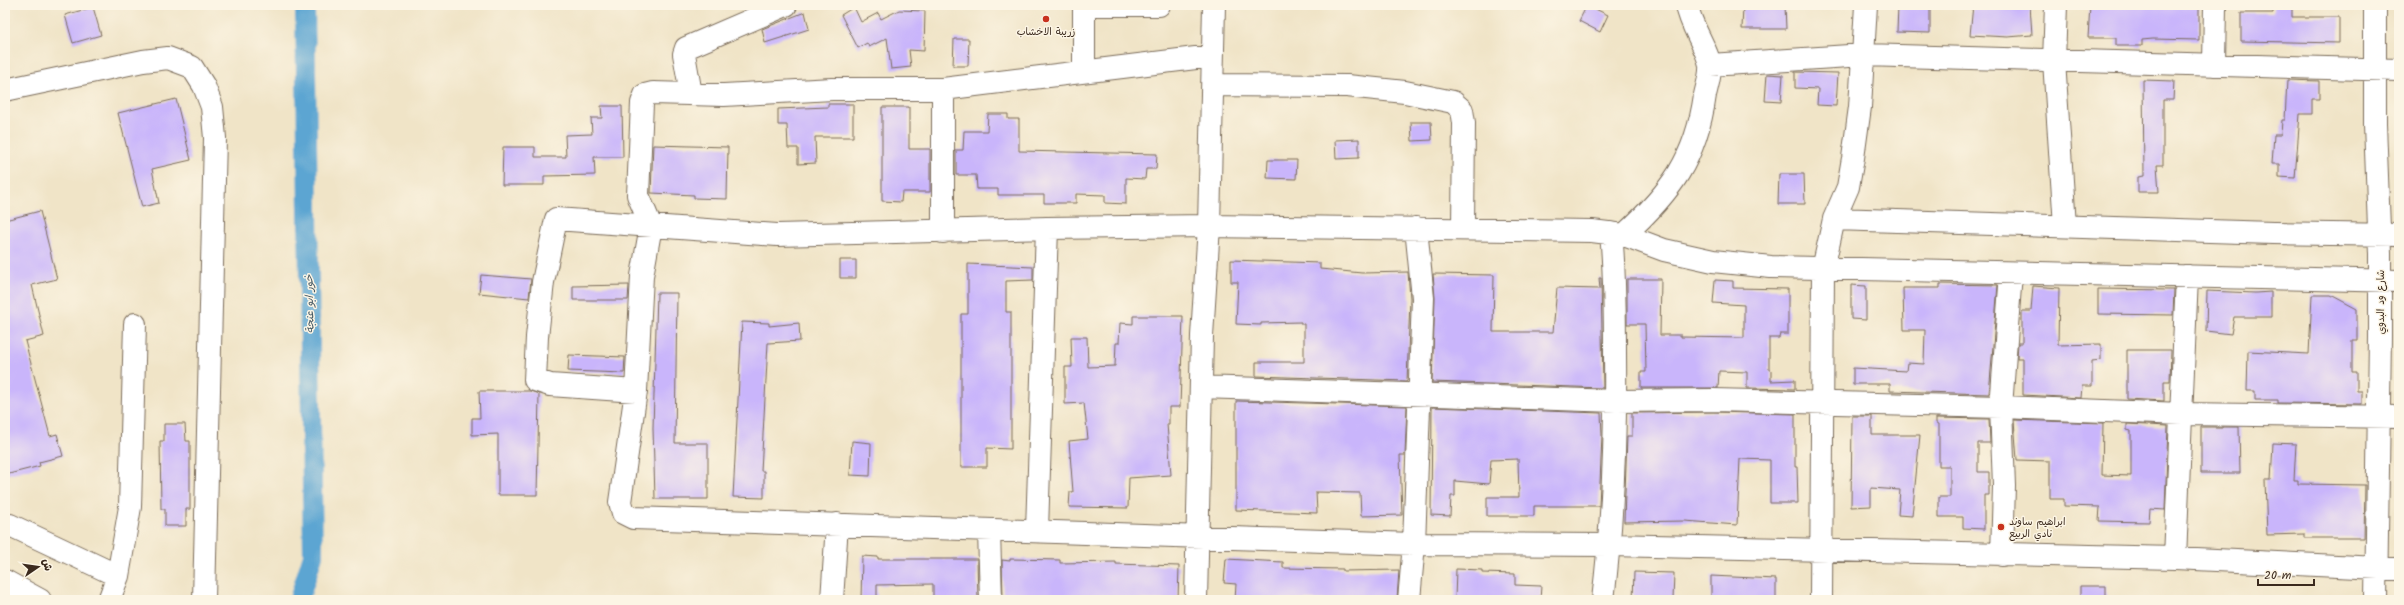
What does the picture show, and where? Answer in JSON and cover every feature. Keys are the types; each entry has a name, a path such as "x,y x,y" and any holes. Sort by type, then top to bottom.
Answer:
{"street":[{"path":"691,94 684,54 686,48 786,5"},
{"path":"1084,71 1084,5 1159,5"},
{"path":"1196,600 1201,387 1205,273 1209,226 1214,5"},
{"path":"1603,600 1610,545 1616,401 1615,280 1617,234 1665,195 1682,170 1702,118 1710,65 1688,14 1687,5"},
{"path":"1821,600 1823,269 1834,219 1848,187 1860,107 1866,5"},
{"path":"2056,5 2054,61 2065,226"},
{"path":"2214,64 2215,5"},
{"name":"شارع ود البدوي","path":"2375,5 2374,70 2389,234 2390,281 2389,417 2377,568 2376,600"},
{"path":"1212,56 943,88 832,89 724,96 653,93 645,95 642,103 638,195 651,226 642,276 636,391 620,502 623,513 633,518 989,530 1037,530 1414,544 1610,545 2175,558 2399,569"},
{"path":"1710,65 1864,56 2399,70"},
{"path":"5,90 143,61 168,58 192,67 204,86 212,107 215,138 204,600"},
{"path":"1213,85 1347,86 1405,92 1453,102 1462,110 1464,123 1463,228"},
{"path":"943,88 943,232"},
{"path":"636,391 550,385 535,380 536,337 543,282 556,219 777,235 943,232 1047,228 1209,226 1570,230 1617,234 1664,250 1713,261 1771,267 2390,281"},
{"path":"1834,219 2273,233 2389,234"},
{"path":"1037,530 1047,228"},
{"path":"1409,600 1414,544 1418,395 1423,298 1416,228"},
{"path":"2002,555 2004,486 2001,407 2011,273"},
{"path":"2175,558 2187,276"},
{"path":"109,600 118,576 130,507 135,324"},
{"path":"1201,387 1616,401 1822,403 2001,407 2182,414 2389,417"},
{"path":"832,600 837,524"},
{"path":"5,525 10,525 118,576"},
{"path":"989,530 991,600"},
{"path":"5,581 40,600"}],"building":[{"path":"1587,5 1608,15 1600,32 1579,21"},
{"path":"1743,5 1785,5 1786,29 1742,29"},
{"path":"1898,5 1930,5 1930,33 1897,32"},
{"path":"1973,5 2030,5 2032,35 2008,37 1970,35"},
{"path":"2090,5 2199,5 2199,40 2153,39 2142,40 2142,46 2116,46 2116,38 2088,38"},
{"path":"2273,5 2292,5 2292,17 2339,17 2339,43 2241,41 2241,13 2273,13"},
{"path":"93,7 101,35 73,43 65,15"},
{"path":"854,7 861,22 878,13 881,19 899,10 925,11 924,51 909,50 911,67 891,69 887,38 869,47 867,43 858,48 841,15"},
{"path":"805,12 809,29 765,43 762,29"},
{"path":"954,39 969,39 968,66 953,66"},
{"path":"1795,72 1838,73 1836,106 1817,105 1818,89 1795,88"},
{"path":"1767,74 1783,75 1781,102 1765,101"},
{"path":"2143,80 2174,81 2173,100 2163,100 2163,165 2157,165 2159,192 2138,192 2138,177 2144,176"},
{"path":"2287,80 2319,81 2319,99 2312,99 2312,114 2300,114 2295,178 2279,177 2279,164 2272,164 2274,135 2281,135 2282,120 2285,120"},
{"path":"176,99 191,160 152,169 159,203 142,207 118,113"},
{"path":"828,104 853,104 853,137 815,137 816,163 798,164 798,148 788,148 787,125 778,125 778,109 828,107"},
{"path":"601,106 622,106 623,157 594,157 595,175 544,176 544,185 502,185 503,147 535,147 535,157 566,157 565,135 592,134 591,118 602,118"},
{"path":"882,107 909,107 909,149 930,149 930,192 902,192 901,202 882,201"},
{"path":"988,114 1008,114 1008,119 1019,119 1019,151 1157,154 1156,169 1146,169 1145,179 1126,178 1126,204 1105,203 1105,195 1076,194 1076,203 1044,203 1044,195 998,195 998,189 977,189 976,175 956,175 956,150 963,150 964,131 987,131"},
{"path":"1411,122 1431,122 1432,140 1412,141"},
{"path":"1359,139 1359,158 1336,159 1335,140"},
{"path":"653,145 728,147 727,199 694,198 694,195 651,193"},
{"path":"1268,160 1297,160 1296,179 1267,178"},
{"path":"1779,174 1804,174 1805,204 1778,204"},
{"path":"40,211 57,279 32,285 44,336 25,341 50,436 57,434 63,456 39,462 40,466 5,475 5,220"},
{"path":"840,260 856,260 856,278 840,278"},
{"path":"1231,260 1320,263 1320,269 1362,273 1408,272 1410,298 1407,381 1256,376 1256,362 1304,362 1304,324 1301,324 1301,322 1261,323 1261,325 1236,324 1238,282 1231,282"},
{"path":"968,264 1033,267 1033,280 1006,281 1006,312 1011,312 1011,449 987,448 987,467 961,467 961,314 968,314"},
{"path":"1433,274 1494,275 1493,332 1553,332 1557,288 1600,289 1599,278 1601,278 1603,388 1432,382 1435,298"},
{"path":"481,275 531,279 529,298 479,293"},
{"path":"1627,279 1661,279 1660,335 1681,335 1681,337 1744,338 1744,305 1713,303 1715,280 1733,281 1733,288 1788,289 1788,334 1780,334 1779,338 1769,338 1769,370 1771,370 1771,381 1795,380 1795,389 1747,388 1747,372 1719,371 1718,388 1641,388 1641,372 1646,372 1645,324 1627,324"},
{"path":"1940,284 1998,285 1989,394 1890,391 1890,384 1853,384 1853,368 1906,371 1907,363 1924,364 1925,330 1904,330 1903,288 1940,288"},
{"path":"629,285 628,300 573,300 573,286"},
{"path":"1851,285 1866,286 1866,320 1851,319"},
{"path":"2033,286 2059,288 2058,345 2101,344 2101,360 2092,361 2092,386 2082,386 2081,398 2023,395 2023,358 2017,358 2018,343 2022,343 2022,311 2031,311"},
{"path":"2098,289 2174,290 2173,315 2098,314"},
{"path":"2207,291 2255,293 2271,292 2271,317 2234,317 2231,334 2206,331"},
{"path":"657,293 677,293 675,443 708,443 708,499 655,499 653,428"},
{"path":"2312,295 2331,295 2357,309 2357,340 2352,340 2352,372 2357,372 2357,391 2362,391 2362,404 2278,403 2278,400 2255,400 2255,391 2247,391 2248,351 2309,354"},
{"path":"1133,316 1183,316 1180,407 1169,407 1169,424 1167,424 1171,475 1129,478 1128,508 1069,507 1070,492 1073,492 1069,441 1088,439 1084,403 1065,404 1065,367 1072,367 1071,337 1087,337 1088,367 1115,366 1116,343 1119,343 1120,323 1133,324"},
{"path":"742,322 769,323 769,326 799,323 800,341 768,343 761,471 764,471 764,498 733,497"},
{"path":"2127,350 2171,350 2170,381 2164,381 2164,401 2127,399"},
{"path":"569,355 625,357 624,373 568,371"},
{"path":"479,391 530,391 539,394 537,495 498,495 498,434 472,435 472,418 480,418"},
{"path":"1236,401 1407,406 1405,455 1400,455 1402,515 1361,516 1360,493 1316,492 1317,513 1236,510"},
{"path":"1432,407 1601,413 1602,435 1599,506 1534,506 1534,516 1487,516 1487,497 1519,497 1518,459 1491,460 1489,484 1455,481 1455,496 1451,496 1450,516 1431,515"},
{"path":"1713,412 1795,414 1795,467 1797,467 1798,503 1770,503 1770,460 1740,459 1737,525 1685,521 1624,522 1627,436 1632,436 1632,413"},
{"path":"1852,416 1872,416 1872,435 1920,435 1912,516 1898,515 1900,490 1871,488 1871,506 1851,507"},
{"path":"1936,418 1989,419 1990,443 1978,443 1978,472 1989,472 1989,495 1984,495 1984,529 1963,528 1963,517 1939,517 1939,497 1950,497 1950,466 1939,466 1939,424 1936,423"},
{"path":"2014,420 2103,423 2102,475 2131,476 2131,431 2127,430 2127,424 2168,426 2165,510 2150,509 2149,522 2099,521 2100,507 2064,506 2064,499 2050,499 2050,461 2017,460"},
{"path":"164,424 185,424 186,441 190,441 190,509 186,509 186,526 165,526 165,509 161,509 160,441 164,441"},
{"path":"2201,427 2239,427 2240,473 2201,473"},
{"path":"852,441 871,443 870,476 850,475"},
{"path":"2273,443 2296,444 2294,480 2298,480 2298,484 2365,485 2364,538 2305,538 2305,534 2267,535 2265,480 2271,480"},
{"path":"862,556 878,557 878,559 977,559 978,600 933,600 933,584 877,585 877,600 861,600"},
{"path":"1010,559 1060,560 1060,563 1116,562 1116,564 1179,566 1178,600 1003,599 1002,560 1010,561"},
{"path":"1226,559 1283,562 1283,568 1343,569 1343,571 1399,570 1397,600 1235,600 1236,584 1224,583"},
{"path":"1456,569 1482,570 1482,573 1515,574 1515,585 1541,586 1540,600 1455,600"},
{"path":"1634,572 1674,573 1673,600 1633,600"},
{"path":"1711,576 1776,579 1776,600 1711,600"},
{"path":"2080,586 2106,586 2106,600 2080,600"}],"waterway":[{"name":"خور ابو عنجة","path":"299,600 313,555 305,5"}],"place":[{"name":"زريبة الاخشاب","path":"1046,19"},
{"name":"ابراهيم ساوند نادي الربيع","path":"2001,527"}]}
